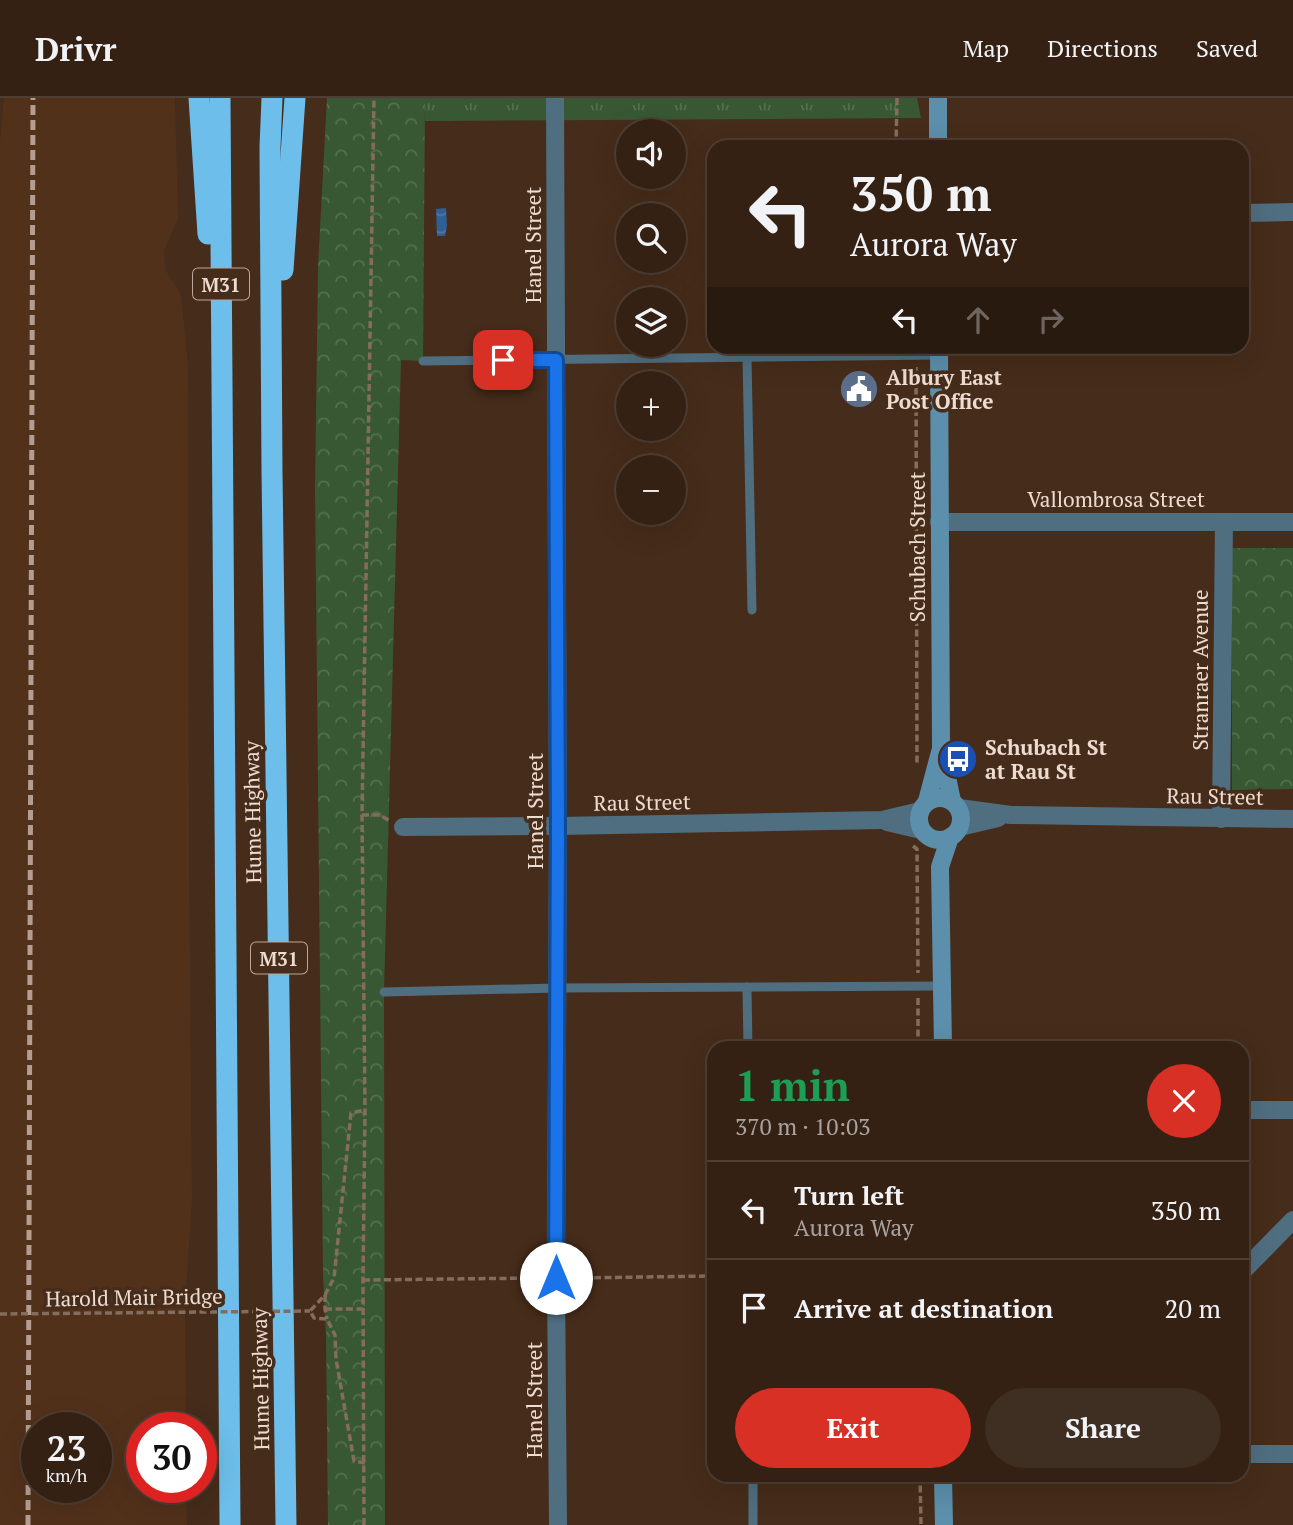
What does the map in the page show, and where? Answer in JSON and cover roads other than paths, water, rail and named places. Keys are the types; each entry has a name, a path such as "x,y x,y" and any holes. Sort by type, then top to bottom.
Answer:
{"highway":[{"path":"199,98 223,470"},
{"name":"Hume Highway","path":"220,98 230,1525"},
{"name":"Hume Highway","path":"272,98 272,391 286,1525"},
{"path":"272,391 295,98"}],"street":[{"name":"Hanel Street","path":"555,98 558,1525"},
{"path":"937,98 938,140"},
{"path":"1249,213 1293,212"},
{"name":"Schubach Street","path":"939,354 941,748 955,805"},
{"name":"Vallombrosa Street","path":"939,522 1293,522"},
{"name":"Stranraer Avenue","path":"1221,819 1223,522"},
{"name":"Schubach Street","path":"921,824 941,748"},
{"path":"921,824 937,797 943,797 955,805 961,821 940,867"},
{"name":"Rau Street","path":"955,805 1011,815 1293,820"},
{"name":"Rau Street","path":"955,832 1011,815"},
{"name":"Rau Street","path":"402,827 882,820 921,824"},
{"path":"921,824 940,840 955,832"},
{"path":"921,824 940,867 943,1041"},
{"path":"1249,1110 1293,1110"},
{"path":"1249,1265 1293,1220"},
{"path":"1249,1454 1293,1454"},
{"path":"943,1482 944,1525"}],"lane":[{"path":"424,360 925,354"},
{"path":"747,358 752,610"},
{"path":"384,992 557,988 942,986"},
{"path":"747,987 748,1041"},
{"path":"753,1482 753,1525"}],"water":[{"path":"446,208 445,236 437,236 436,209"}],"railway":[{"path":"28,1525 33,98"}],"place":[{"name":"Albury East Post Office","path":"859,389"},
{"name":"Schubach St at Rau St","path":"958,759"}]}
